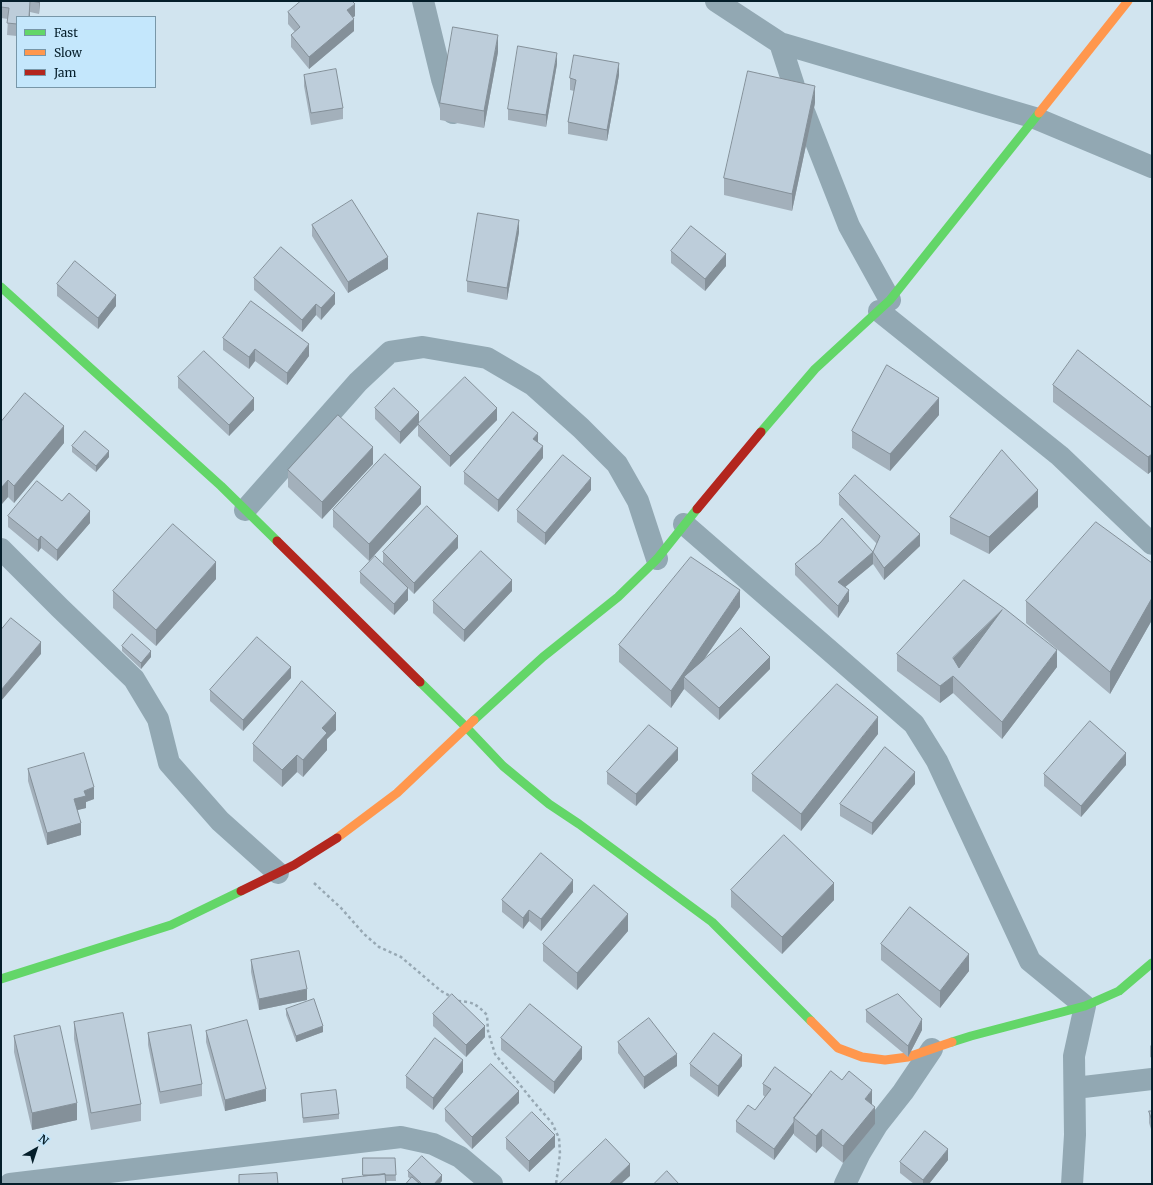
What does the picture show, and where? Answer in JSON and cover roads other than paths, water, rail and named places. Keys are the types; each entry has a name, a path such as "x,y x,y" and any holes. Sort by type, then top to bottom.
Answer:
{"street":[{"path":"423,1 442,79 455,118"},
{"path":"716,1 780,43 1035,118 1152,167"},
{"path":"1,979 171,925 286,869 340,836 397,793 466,727 543,657 618,597 658,559 684,524 815,369 884,306 1128,1"},
{"path":"780,43 794,86 849,226 884,306 1060,456 1152,544"},
{"path":"1,287 221,486 466,727 503,766 549,804 579,824 712,922 838,1048 862,1058 886,1060 908,1057 972,1036 1085,1006 1119,991 1152,962"},
{"path":"245,510 358,382 390,352 423,347 487,358 533,385 581,428 617,464 638,501 658,559"},
{"path":"684,524 914,724 937,761 1030,962 1085,1006"},
{"path":"1,549 134,679 158,719 169,763 220,821 286,869"},
{"path":"1072,1184 1075,1135 1074,1056 1085,1006"},
{"path":"845,1184 860,1153 877,1124 903,1092 932,1049"},
{"path":"1075,1088 1152,1079"},
{"path":"10,1184 401,1137 433,1144 460,1157 492,1184"}]}
